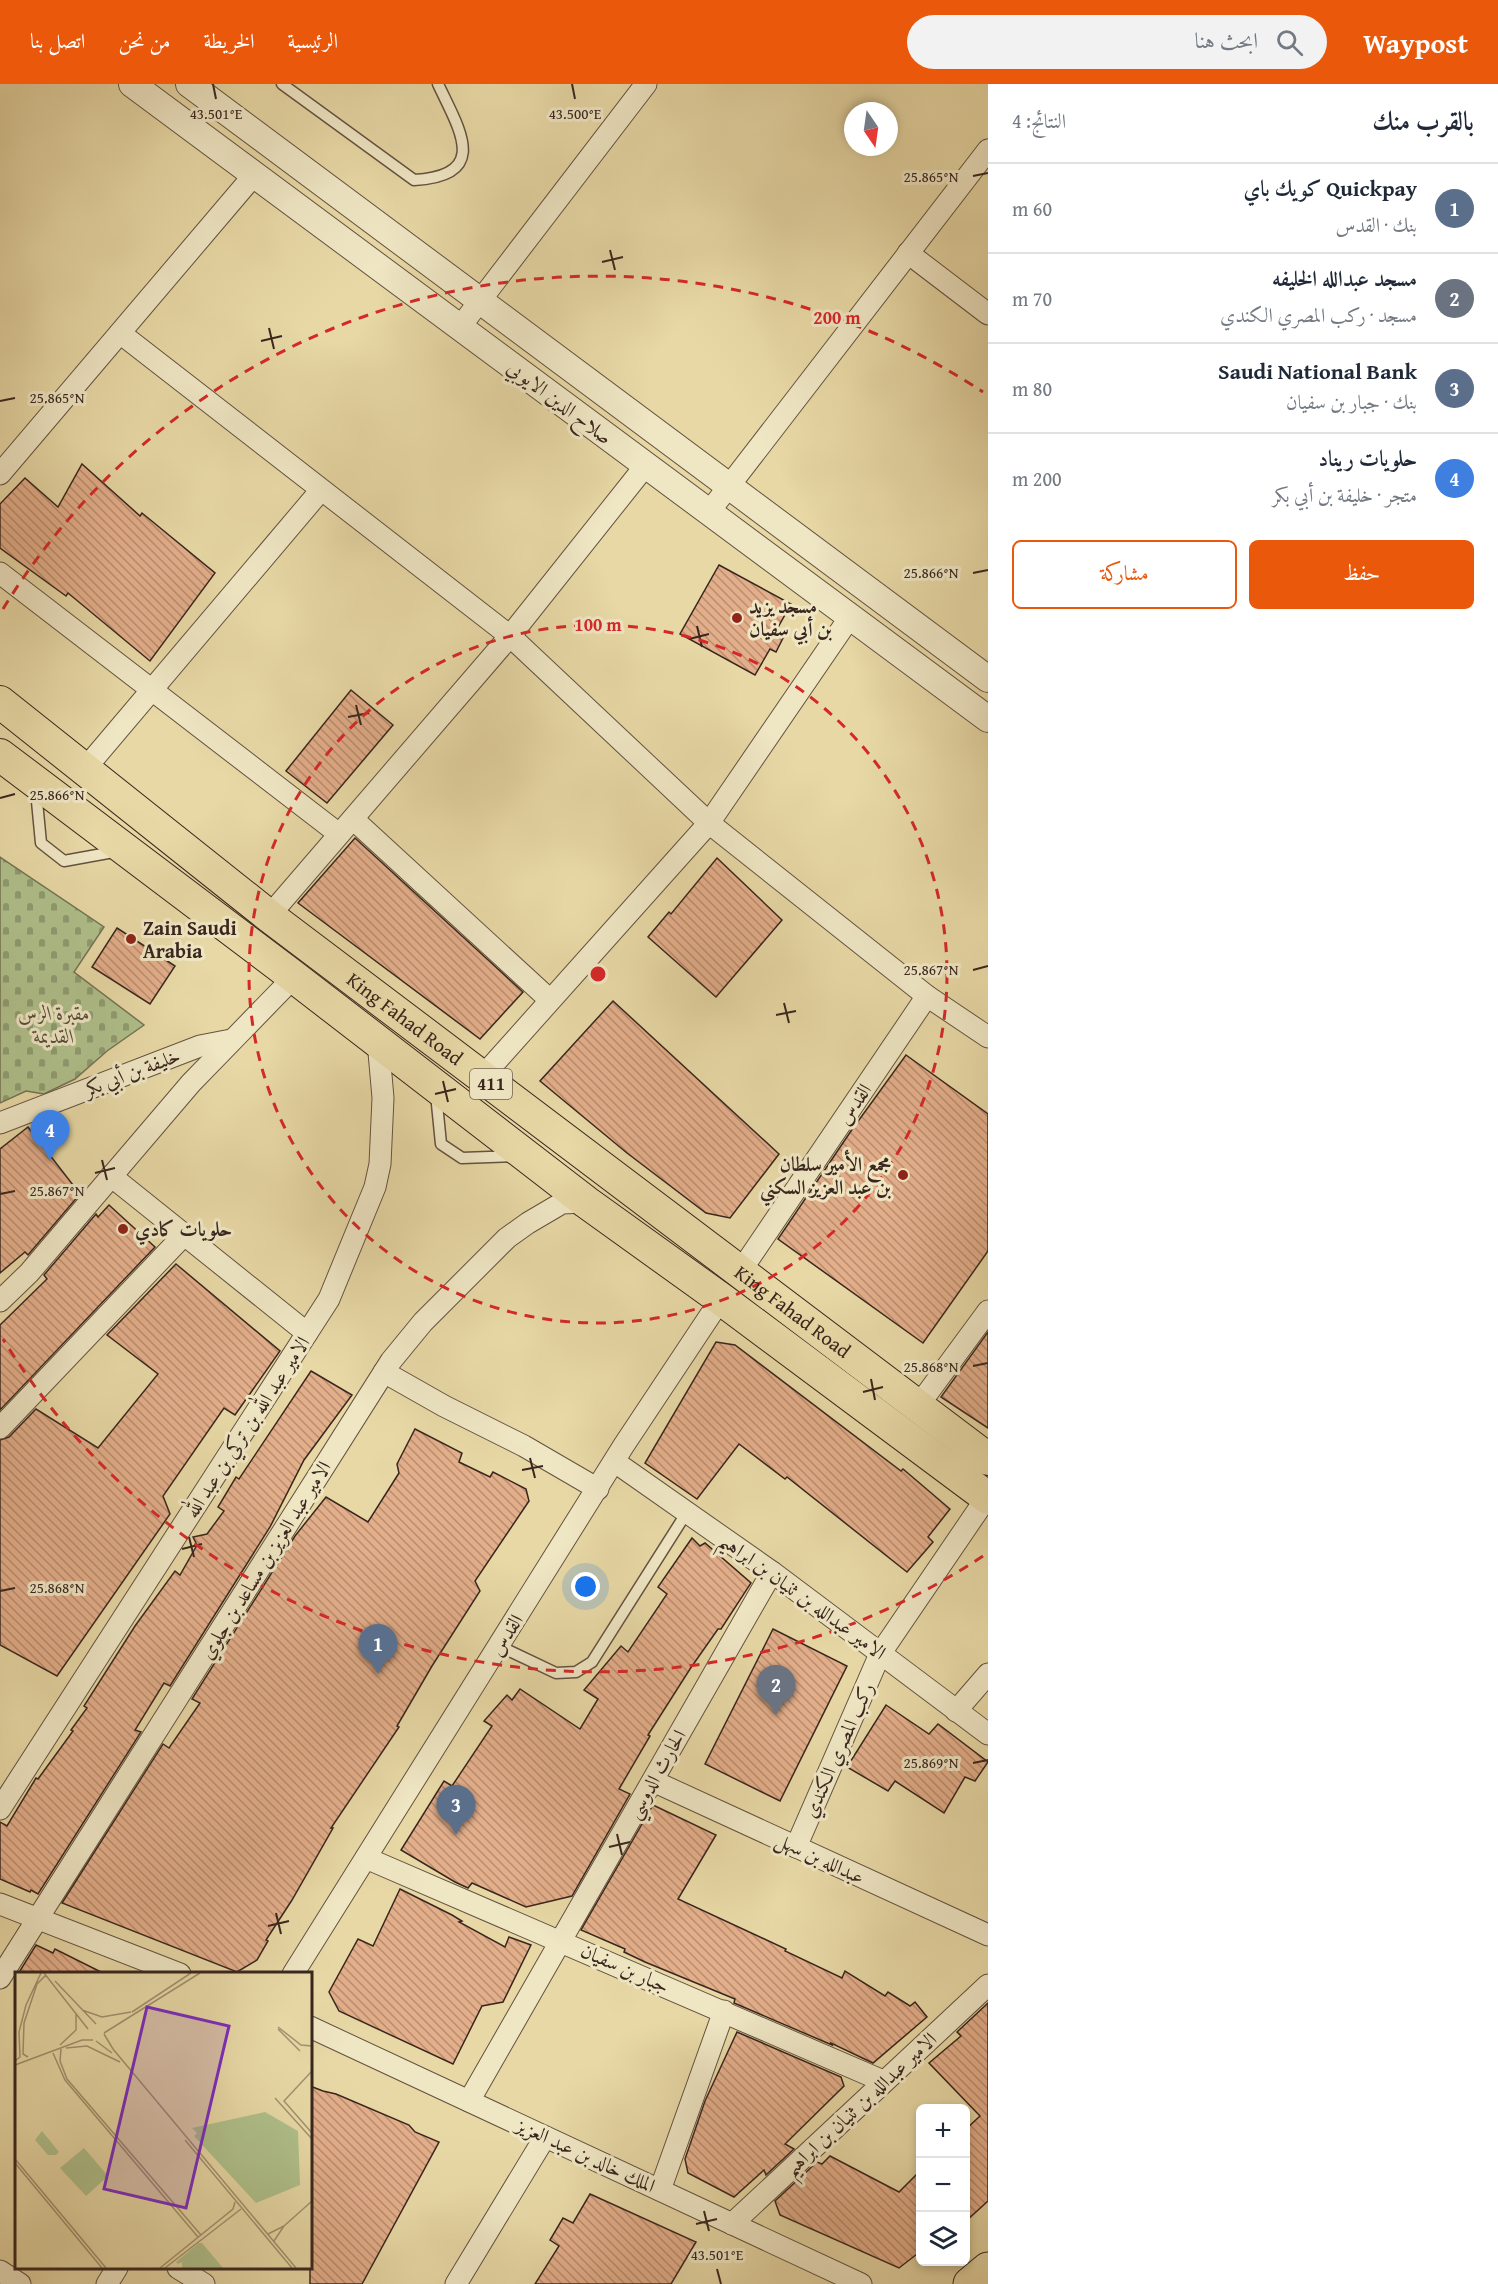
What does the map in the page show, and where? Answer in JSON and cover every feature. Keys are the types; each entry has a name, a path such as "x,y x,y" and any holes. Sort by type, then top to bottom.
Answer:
{"highway":[{"path":"970,2284 988,2269"}],"main road":[{"name":"King Fahad Road","path":"0,702 269,916 988,1459"},
{"name":"King Fahad Road","path":"0,755 378,1041 586,1202 721,1299 987,1498"},
{"path":"66,804 88,772"}],"street":[{"name":"صلاح الدين الايوبي","path":"132,84 988,719"},
{"name":"صلاح الدين الايوبي","path":"189,84 988,679"},
{"path":"460,327 646,84"},
{"path":"709,512 988,150"},
{"path":"0,474 254,175"},
{"path":"908,253 988,314"},
{"path":"120,333 510,636 709,823 927,996 988,1037"},
{"path":"269,916 510,636 646,465"},
{"path":"88,772 153,689 321,490"},
{"path":"0,573 153,689 346,826 550,1000"},
{"path":"482,1077 709,823 850,617"},
{"name":"خليفة بن أبي بكر","path":"0,1301 29,1273 191,1083 294,977"},
{"name":"القدس","path":"740,1272 927,996"},
{"name":"خليفة بن أبي بكر","path":"0,1123 200,1046 231,1040"},
{"name":"الامير عبد الله بن تركي بن عبد الله","path":"0,1809 329,1299 376,1180 380,1164 383,1098 378,1041"},
{"path":"111,1176 307,1333"},
{"name":"الامير عبد العزيز بن مساعد بن جلوي","path":"0,1978 384,1372 423,1322 507,1238 562,1203 586,1202"},
{"path":"0,1428 184,1235"},
{"name":"القدس","path":"294,1972 624,1445 721,1299"},
{"path":"918,1406 988,1311"},
{"path":"384,1372 444,1406 524,1446 598,1489"},
{"name":"الامير عبدالله بن ثنيان بن ابراهيم","path":"615,1462 772,1572 988,1734"},
{"name":"ركب المصري الكندي","path":"796,1847 880,1654 987,1498"},
{"name":"الحارث الدوسي","path":"469,2101 772,1572"},
{"path":"956,1711 988,1674"},
{"name":"عبدالله بن سهل","path":"653,1781 988,1935"},
{"name":"جبار بن سفيان","path":"366,1858 884,2081"},
{"path":"0,1904 175,1972"},
{"name":"الامير عبدالله بن ثنيان بن ابراهيم","path":"732,2224 988,1985"},
{"path":"660,2190 724,2011"},
{"name":"الملك خالد بن عبد العزيز","path":"312,2028 861,2284"},
{"path":"456,2284 545,2137"},
{"path":"107,2284 116,2269"},
{"path":"180,2269 204,2284"},
{"path":"0,2271 20,2284"}],"lane":[{"path":"282,84 414,180 435,179 454,169 464,154 462,136 438,84"},
{"path":"36,782 41,843 64,861 126,850"},
{"path":"435,1085 441,1144 462,1158 526,1155"},
{"path":"499,1646 556,1673 576,1672 592,1662 687,1512"}],"green space":[{"name":"مقبرة الرس القديمة","path":"0,857 104,927 74,972 144,1025 107,1051 75,1079 44,1094 26,1091 0,1103"}],"building":[{"path":"82,464 140,516 142,513 215,573 150,661 68,593 66,596 0,548 0,504 25,478 58,507"},
{"name":"مسجد يزيد بن أبي سفيان","path":"719,565 791,604 776,631 784,636 776,652 770,649 755,675 680,634"},
{"path":"351,690 393,725 327,803 286,771"},
{"path":"355,838 523,992 480,1039 298,903"},
{"path":"717,858 782,920 716,997 648,937 669,912 671,914"},
{"path":"117,928 175,966 150,1004 92,967"},
{"path":"613,1001 779,1154 730,1218 706,1213 627,1153 540,1081"},
{"name":"مجمع الأمير سلطان بن عبد العزيز السكني","path":"906,1055 988,1114 988,1251 923,1343 778,1239"},
{"path":"28,1127 80,1194 28,1255 25,1252 0,1273 0,1149"},
{"path":"109,1205 155,1247 0,1410 0,1325 47,1279 44,1275 96,1214 98,1217"},
{"path":"176,1264 280,1351 235,1415 224,1408 163,1496 170,1514 57,1676 0,1645 0,1440 9,1437 36,1409 98,1448 158,1374 107,1335"},
{"path":"988,1332 988,1428 941,1397"},
{"path":"716,1342 735,1345 901,1471 903,1469 950,1509 928,1537 933,1542 907,1572 787,1477 785,1479 739,1444 697,1499 645,1463"},
{"path":"311,1371 352,1395 304,1460 270,1527 170,1686 164,1683 135,1730 141,1732 38,1894 0,1879 0,1822 7,1826 36,1778 38,1779 73,1731 71,1730 87,1708 84,1706 135,1626 175,1571 180,1575 197,1545 193,1537 207,1534 224,1511 218,1507 236,1477 239,1479"},
{"path":"415,1429 462,1453 459,1462 490,1477 493,1472 526,1489 529,1501 475,1581 480,1591 432,1666 397,1726 399,1727 331,1828 333,1828 266,1940 268,1941 257,1960 237,1972 62,1903 163,1744 169,1748 200,1703 192,1699 295,1536 326,1497 368,1522 399,1473 397,1464"},
{"path":"692,1538 700,1546 705,1543 751,1583 721,1629 718,1629 690,1669 648,1735 650,1736 619,1789 630,1794 572,1896 526,1907 472,1883 468,1888 401,1850 444,1781 452,1786 492,1726 484,1721 507,1695 512,1700 520,1689 580,1729 598,1699 584,1690 621,1646 628,1652 667,1594 658,1587"},
{"path":"773,1629 847,1666 780,1801 705,1764"},
{"path":"886,1705 929,1734 938,1724 988,1762 975,1781 965,1777 944,1813 895,1781 888,1791 847,1767"},
{"path":"653,1805 716,1835 678,1899 786,1949 785,1951 842,1978 845,1971 885,1996 888,1992 910,2006 915,2002 927,2017 873,2063 734,2003 735,1999 645,1962 624,1952 625,1949 581,1930"},
{"path":"400,1889 452,1915 462,1921 459,1922 505,1947 509,1937 531,1945 503,2002 482,2006 453,2064 339,2011 329,1992 358,1939 373,1946"},
{"path":"36,1945 53,1953 55,1949 101,1972 19,1972"},
{"path":"988,2003 988,2201 970,2217 970,2125 980,2116 929,2063 961,2036 957,2032"},
{"path":"737,2032 841,2077 844,2086 785,2144 794,2149 766,2175 764,2170 734,2197 688,2173 685,2159 705,2101"},
{"path":"312,2087 336,2094 409,2125 415,2132 439,2142 362,2284 310,2284 310,2269 312,2269"},
{"path":"830,2156 899,2192 916,2175 916,2255 899,2268 780,2215 775,2201 817,2162 822,2164"},
{"path":"590,2194 696,2242 671,2284 535,2284 559,2246 550,2240 563,2218 573,2223"}],"place":[{"name":"مسجد يزيد بن أبي سفيان","path":"737,618"},
{"name":"Zain Saudi Arabia","path":"131,939"},
{"name":"حلويات ريناد","path":"50,1160"},
{"name":"مجمع الأمير سلطان بن عبد العزيز السكني","path":"903,1175"},
{"name":"حلويات كادي","path":"123,1229"},
{"name":"Quickpay كويك باي","path":"378,1674"},
{"name":"مسجد عبدالله الخليفه","path":"776,1715"},
{"name":"Saudi National Bank","path":"456,1835"}]}
